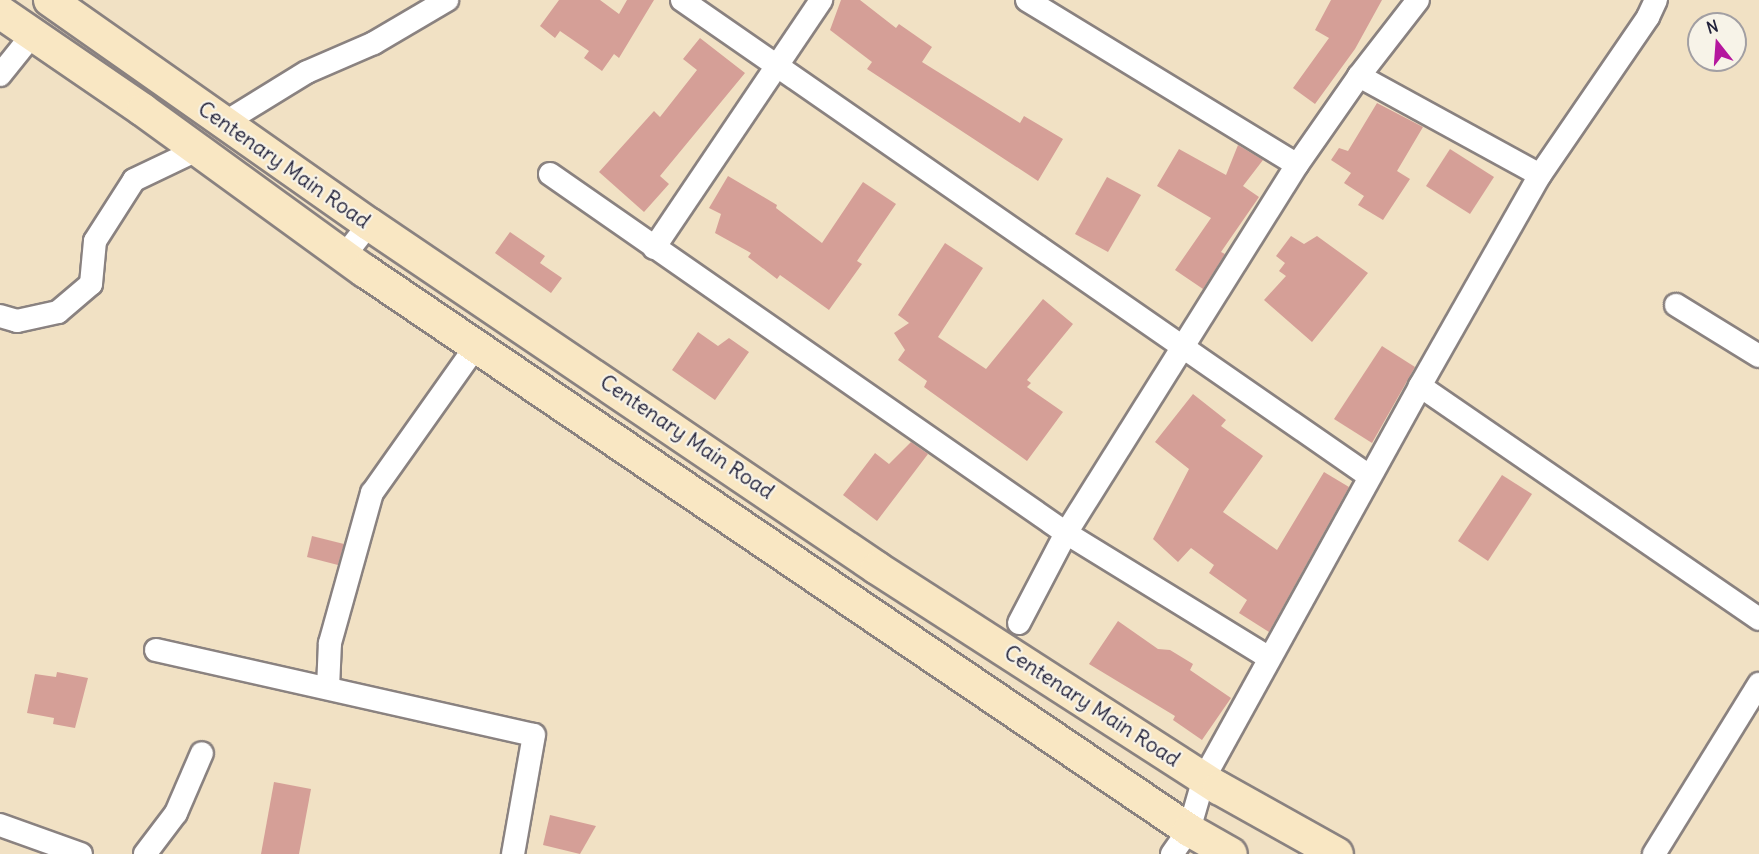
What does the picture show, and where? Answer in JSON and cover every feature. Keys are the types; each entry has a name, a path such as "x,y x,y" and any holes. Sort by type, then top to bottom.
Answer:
{"street":[{"path":"224,123 307,72 374,43 447,0"},
{"path":"682,0 777,63 1184,349 1370,476"},
{"path":"654,249 821,0"},
{"path":"1027,0 1297,165"},
{"path":"1019,623 1066,533 1184,349 1297,165 1359,76 1418,0"},
{"path":"1181,842 1204,778 1420,386 1540,176 1648,17 1656,0"},
{"name":"Centenary Main Road","path":"60,2 224,123 369,224 877,568 1204,778 1337,854"},
{"name":"Centenary Main Road","path":"0,12 344,256 476,346 1181,842 1231,854"},
{"path":"0,75 33,34"},
{"path":"1359,76 1540,176"},
{"path":"0,316 17,321 58,312 91,284 95,241 134,180 197,150"},
{"path":"550,174 654,249 1066,533 1269,658"},
{"path":"344,256 369,224"},
{"path":"1676,305 1759,356"},
{"path":"328,688 330,644 372,494 476,346"},
{"path":"1420,386 1759,620"},
{"path":"156,650 534,735 513,854"},
{"path":"1654,854 1759,684"},
{"path":"145,854 176,813 202,753"},
{"path":"0,825 81,854"}],"building":[{"path":"559,0 600,0 619,14 627,0 654,0 619,58 614,54 602,71 584,58 589,51 560,31 555,38 540,26"},
{"path":"841,0 860,0 896,28 899,24 932,47 922,62 1020,123 1024,116 1063,139 1038,181 867,69 872,62 830,30"},
{"path":"1331,0 1382,0 1355,49 1315,104 1293,88 1329,38 1315,30"},
{"path":"700,38 745,73 660,176 669,184 644,212 599,172 654,111 660,117 697,70 683,59"},
{"path":"1377,103 1423,127 1397,171 1410,179 1383,220 1358,205 1364,196 1344,183 1351,173 1331,160 1339,148 1348,151"},
{"path":"1238,145 1263,160 1243,186 1259,197 1221,252 1225,254 1203,289 1175,270 1211,218 1157,186 1179,149 1226,175"},
{"path":"1450,149 1494,177 1470,214 1426,186"},
{"path":"728,176 777,205 776,208 822,243 863,182 896,204 857,261 862,264 829,310 780,275 777,279 748,257 751,253 715,233 721,214 709,208"},
{"path":"1107,177 1141,195 1108,252 1075,234"},
{"path":"510,232 545,256 540,263 562,278 551,293 495,253"},
{"path":"1291,236 1304,244 1317,236 1368,273 1312,342 1264,300 1286,276 1279,271 1285,263 1276,256"},
{"path":"945,243 983,268 938,337 986,369 1043,299 1073,324 1027,380 1031,383 1027,387 1063,412 1027,461 924,387 927,381 898,360 905,350 894,333 909,323 898,315"},
{"path":"698,332 718,346 729,338 749,352 715,400 672,370"},
{"path":"1382,346 1415,367 1372,443 1334,419"},
{"path":"1193,394 1226,420 1221,426 1263,456 1223,512 1277,550 1324,472 1349,487 1269,632 1239,613 1247,600 1209,573 1214,565 1191,548 1178,562 1153,539 1189,469 1155,442"},
{"path":"911,442 928,454 877,521 843,495 875,453 889,464"},
{"path":"1502,475 1532,494 1488,561 1458,541"},
{"path":"312,536 344,544 338,565 307,557"},
{"path":"1118,621 1158,649 1170,650 1193,664 1190,670 1231,698 1202,740 1173,720 1175,716 1089,664"},
{"path":"57,672 88,678 75,728 53,724 54,718 27,713 35,674 56,677"},
{"path":"274,782 311,789 299,854 261,854"},
{"path":"550,815 596,826 580,854 543,845"}]}
